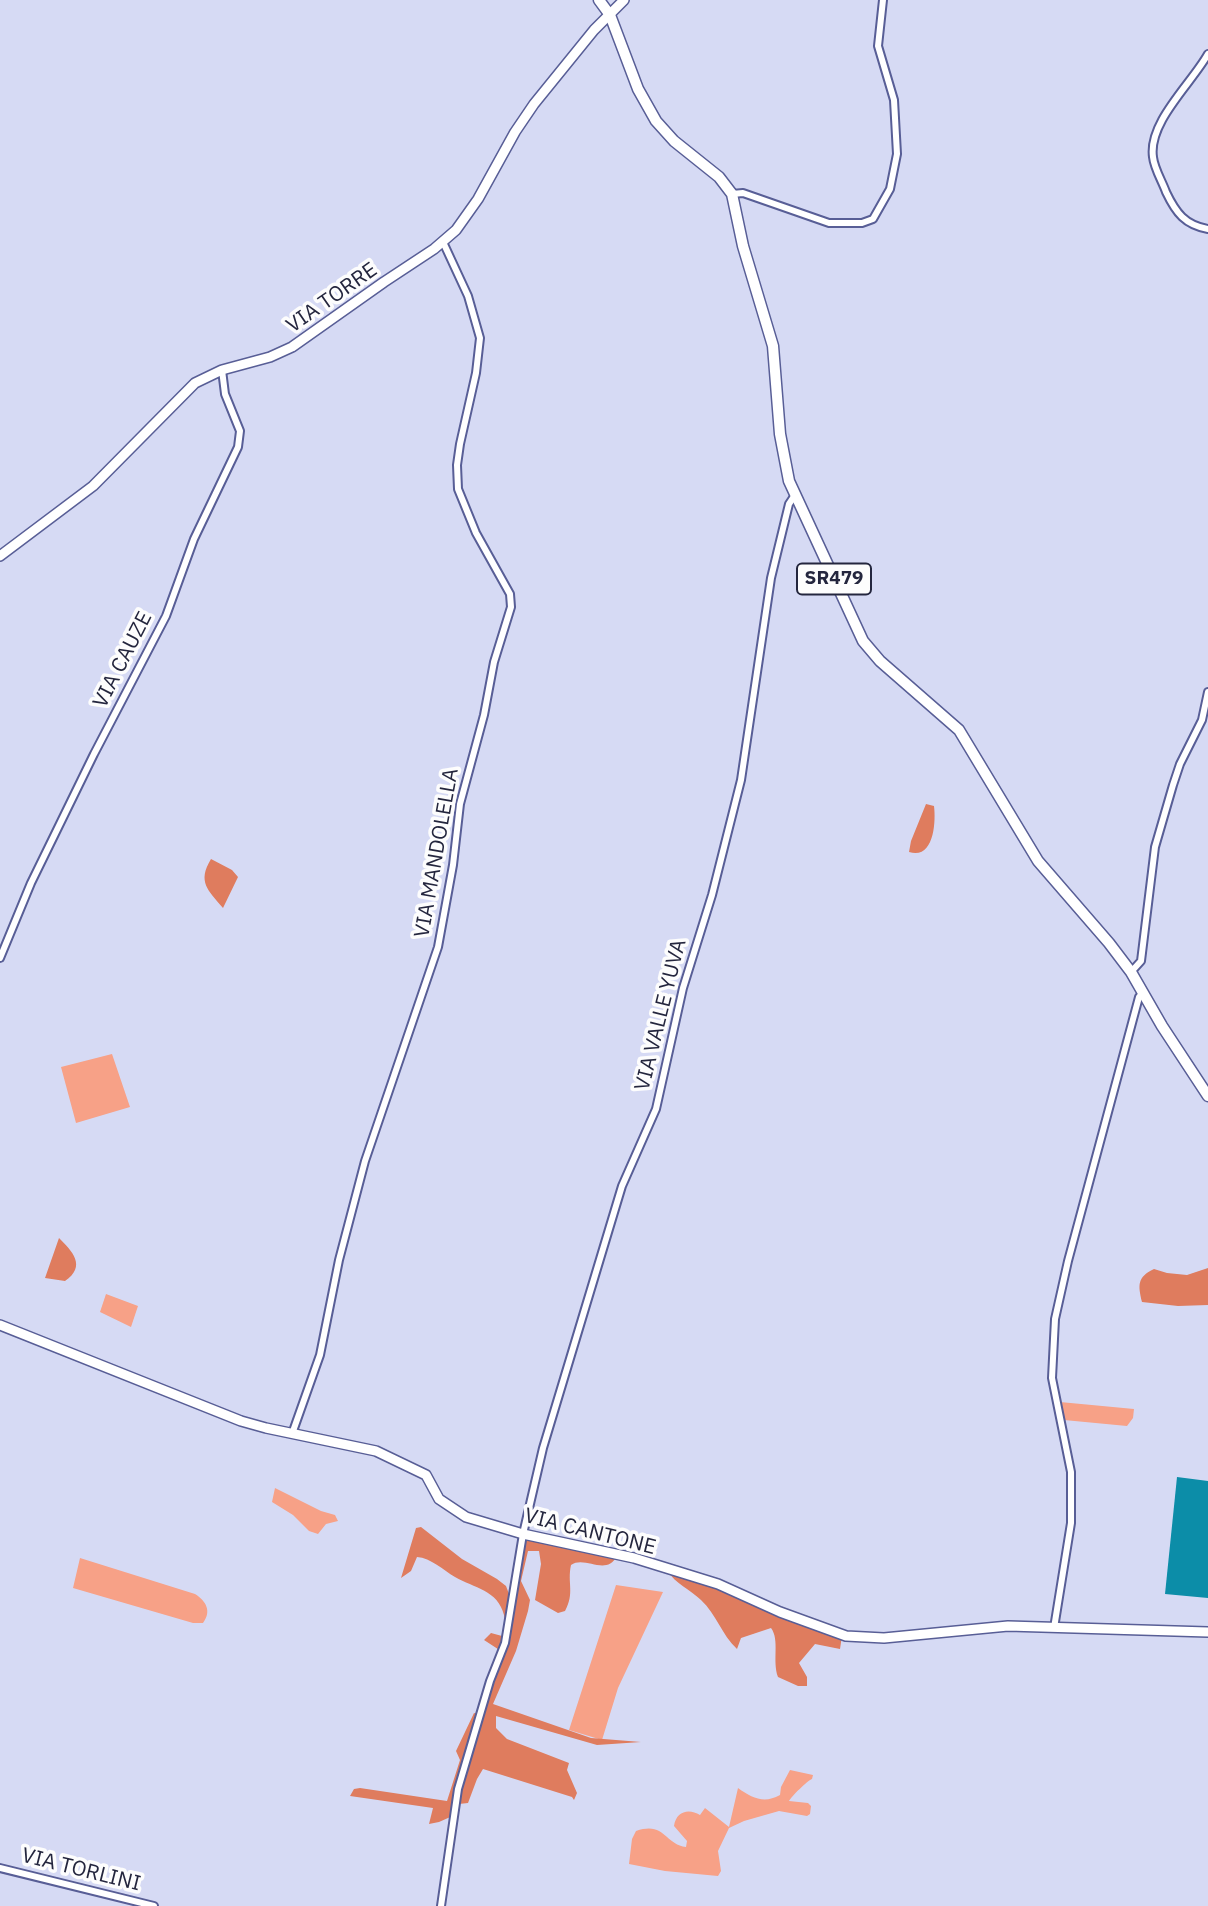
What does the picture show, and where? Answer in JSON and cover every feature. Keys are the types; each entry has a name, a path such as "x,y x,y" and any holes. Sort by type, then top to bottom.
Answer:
{"main road":[{"path":"598,0 610,15 638,89 656,121 674,141 719,177 732,194"},
{"name":"VIA TORRE","path":"0,556 93,486 195,383 222,370 292,348 443,242 478,199 515,132 534,104 594,30 624,0"},
{"name":"SR479","path":"732,194 743,246 773,346 786,468 794,495 863,641 880,661 959,730 1038,861 1131,972 1162,1026 1208,1096"},
{"name":"VIA CANTONE","path":"0,1325 241,1421 376,1451 426,1475 439,1499 455,1511 523,1534 634,1558 718,1584 780,1612 846,1636 884,1638 1008,1626 1208,1632"}],"street":[{"path":"732,194 743,193 829,223 862,223 873,219 890,190 897,154 894,100 878,46 883,0"},
{"path":"1208,54 1163,117 1152,152 1168,196 1181,218 1208,229"},
{"name":"VIA MANDOLELLA","path":"292,1434 320,1355 339,1260 365,1161 438,947 453,865 460,804 484,715 494,662 512,607 510,594 476,533 458,489 460,444 480,353 480,338 463,284 443,242"},
{"name":"VIA CAUZE","path":"0,958 27,892 94,754 166,616 194,539 238,447 240,431 225,394 222,370"},
{"name":"VIA VALLE YUVA","path":"441,1906 458,1789 489,1681 505,1643 523,1534 542,1448 622,1186 656,1109 683,988 712,895 741,780 771,578 789,504 794,495"},
{"path":"1131,972 1140,961 1155,847 1180,764 1202,720 1208,692"},
{"path":"1054,1628 1071,1524 1071,1472 1052,1378 1055,1319 1139,997 1143,992"},
{"name":"VIA TORLINI","path":"0,1868 154,1906"}],"shaded area":[{"path":"926,804 934,806 932,838 924,850 909,852 911,841"},
{"path":"211,859 232,870 238,877 223,908 206,885 205,874"},
{"path":"112,1054 130,1107 76,1123 61,1067"},
{"path":"59,1238 69,1248 76,1264 72,1275 65,1281 45,1278"},
{"path":"1208,1268 1208,1305 1178,1306 1142,1302 1140,1282 1144,1275 1154,1269 1187,1275"},
{"path":"106,1294 138,1306 131,1327 100,1312"},
{"path":"1060,1402 1134,1409 1133,1418 1127,1426 1064,1420"},
{"path":"275,1488 335,1515 338,1521 326,1524 318,1534 309,1531 293,1515 272,1502"},
{"path":"421,1527 462,1559 497,1579 506,1586 509,1594 515,1596 525,1538 617,1556 607,1565 583,1562 571,1565 570,1599 565,1611 558,1613 535,1600 541,1564 539,1551 528,1551 521,1581 530,1600 528,1611 516,1651 493,1704 591,1738 641,1742 597,1745 496,1716 496,1728 507,1739 569,1763 567,1770 577,1793 574,1800 572,1797 483,1769 468,1803 459,1804 457,1814 439,1822 429,1824 433,1808 350,1796 354,1789 360,1788 447,1801 460,1760 456,1751 474,1713 482,1715 491,1683 504,1653 484,1640 491,1633 502,1636 505,1628 501,1607 491,1595 432,1562 417,1557 411,1571 401,1578 416,1528"},
{"path":"80,1558 195,1594 206,1607 206,1619 203,1623 193,1623 73,1588"},
{"path":"668,1571 718,1587 842,1636 840,1649 815,1644 799,1663 807,1677 807,1686 798,1686 778,1677 775,1638 771,1628 741,1638 737,1649 706,1606"},
{"path":"616,1585 663,1592 618,1688 602,1740 569,1730"},
{"path":"790,1770 813,1775 789,1801 808,1803 811,1806 810,1814 807,1816 779,1811 729,1828 718,1851 721,1871 718,1876 665,1871 629,1864 632,1839 636,1831 653,1829 686,1847 687,1841 674,1826 680,1814 687,1811 700,1815 705,1808 729,1827 738,1788 758,1799 774,1798 780,1795"}],"water":[{"path":"1177,1477 1208,1481 1208,1598 1165,1594"}]}
